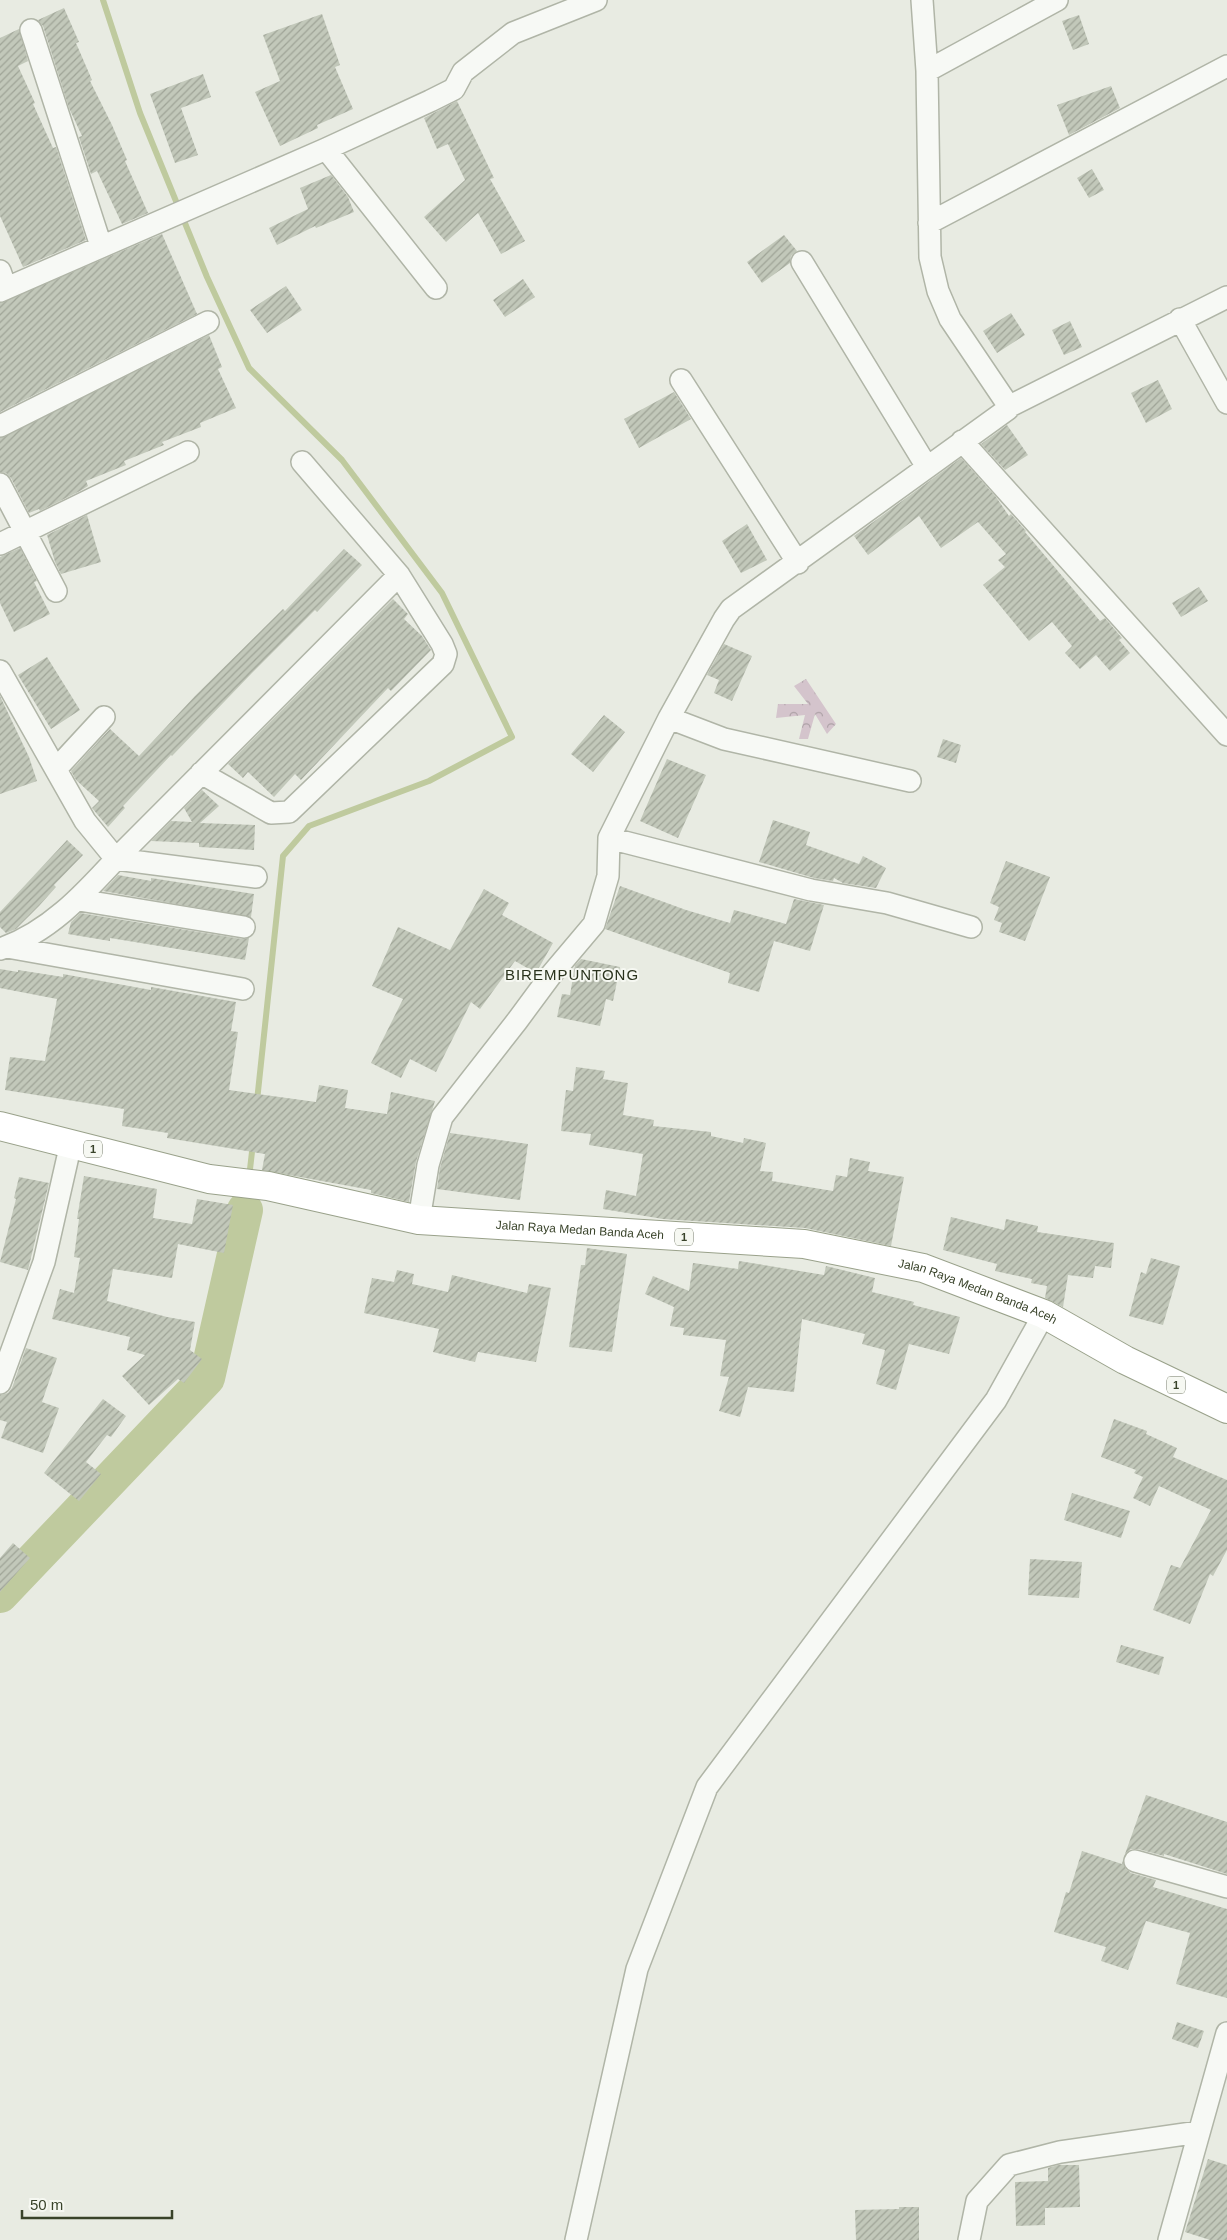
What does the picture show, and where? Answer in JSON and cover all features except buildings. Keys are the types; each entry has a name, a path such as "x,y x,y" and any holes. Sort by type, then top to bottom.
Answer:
{"highway":[{"name":"Jalan Raya Medan Banda Aceh","path":"0,1126 209,1179 268,1186 419,1220 804,1244 923,1268 1044,1314 1125,1360 1227,1409"}],"street":[{"path":"2,283 101,246 326,149 454,89 463,72 513,33 596,0"},
{"path":"922,0 927,71 930,257 942,300 950,319 1008,407"},
{"path":"927,71 1057,0"},
{"path":"32,30 101,246"},
{"path":"929,223 1227,66"},
{"path":"326,149 436,288"},
{"path":"802,262 927,467"},
{"path":"419,1220 428,1164 442,1117 551,974 594,924 608,876 609,838 669,718 731,609 798,563 1008,407 1227,297"},
{"path":"1180,319 1227,403"},
{"path":"0,426 208,322"},
{"path":"681,380 798,563"},
{"path":"962,441 1227,735"},
{"path":"0,544 188,452"},
{"path":"201,774 272,813 289,812 443,664 446,654 442,644 399,575 302,462"},
{"path":"0,484 56,591"},
{"path":"3,948 42,928 78,900 116,859 399,575"},
{"path":"0,671 85,821 116,859 256,877"},
{"path":"56,768 104,717"},
{"path":"669,718 724,739 910,781"},
{"path":"609,838 811,890 887,903 971,927"},
{"path":"78,900 244,927"},
{"path":"3,948 242,989"},
{"path":"0,1384 44,1262 71,1143"},
{"path":"576,2240 637,1969 707,1787 996,1400 1044,1314"},
{"path":"1135,1861 1227,1887"},
{"path":"1169,2240 1227,2033"},
{"path":"968,2240 977,2201 1009,2165 1060,2152 1199,2132"}],"green space":[{"path":"806,679 836,724 827,734 815,714 808,739 799,739 805,715 776,718 778,704 808,704 794,686"}],"waterway":[{"path":"103,0 140,113 207,277 249,368 342,460 442,593 512,737 429,781 309,826 283,856 257,1101"},
{"path":"249,1178 253,1143"},
{"path":"245,1210 248,1190"},
{"path":"0,1595 207,1378 245,1210"}],"district":[{"name":"BIREMPUNTONG","path":"572,974"}]}
